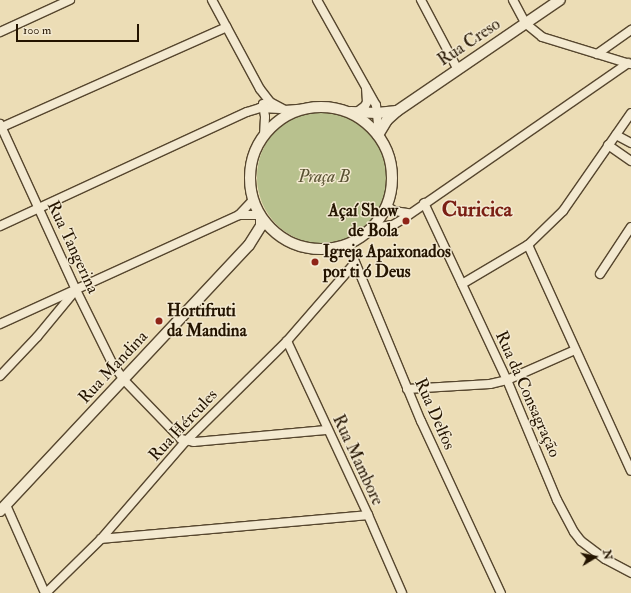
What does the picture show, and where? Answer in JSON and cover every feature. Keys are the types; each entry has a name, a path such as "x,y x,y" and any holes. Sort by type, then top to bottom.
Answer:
{"street":[{"path":"0,32 70,0"},
{"path":"212,0 260,90 270,102 280,109"},
{"path":"317,0 376,105 377,134"},
{"path":"421,0 458,70"},
{"path":"513,0 525,23 542,37 630,64"},
{"name":"Rua Creso","path":"377,134 387,120 397,112 560,0"},
{"path":"0,126 227,27"},
{"path":"597,54 631,30"},
{"path":"373,228 393,224 630,64"},
{"path":"357,112 365,106 367,102 366,88"},
{"path":"260,90 265,117 264,135"},
{"path":"0,226 254,109 326,107 357,112 397,112"},
{"path":"306,108 296,111 278,121 264,135 253,155 250,178 253,200 260,216 277,235 286,241 307,249 329,250 348,245 361,238 373,228 387,206 392,182 392,170 385,146 368,124 346,111"},
{"path":"244,113 265,117"},
{"path":"462,284 528,245 563,211 631,113"},
{"name":"Rua Tangerina","path":"0,126 76,290 112,363 123,380 181,439 186,441"},
{"path":"616,135 631,143"},
{"path":"608,146 631,160"},
{"path":"0,324 239,215 253,200"},
{"name":"Rua da Consagração","path":"424,203 507,380 557,500 574,532 581,540 605,559 631,573"},
{"path":"387,206 394,211 409,213"},
{"path":"239,215 260,216"},
{"name":"Rua Mandina","path":"3,508 249,245 261,226 260,216"},
{"path":"600,274 631,227"},
{"name":"Rua Mandina","path":"249,245 267,235 277,235"},
{"name":"Rua Delfos","path":"348,245 354,264 407,389 501,593"},
{"path":"528,245 631,471"},
{"name":"Rua Hércules","path":"46,593 101,539 186,441 287,341 354,264"},
{"path":"342,279 348,276 359,275"},
{"path":"0,376 37,337 76,290"},
{"name":"Rua Mambore","path":"287,341 368,515 402,593"},
{"path":"407,389 490,384 507,380 575,350"},
{"path":"186,441 194,442 328,430"},
{"path":"3,508 46,593"},
{"path":"101,539 368,515"}],"green space":[{"name":"Praça B","path":"324,110 343,113 355,118 371,130 383,146 388,158 391,177 388,196 383,208 371,224 355,236 343,241 324,244 305,241 293,236 277,224 265,208 260,196 257,177 260,158 265,146 277,130 293,118 305,113"}],"place":[{"name":"Açaí Show de Bola","path":"406,221"},
{"name":"Igreja Apaixonados por ti ó Deus","path":"315,262"},
{"name":"Hortifruti da Mandina","path":"159,321"}],"district":[{"name":"Curicica","path":"477,210"}]}
